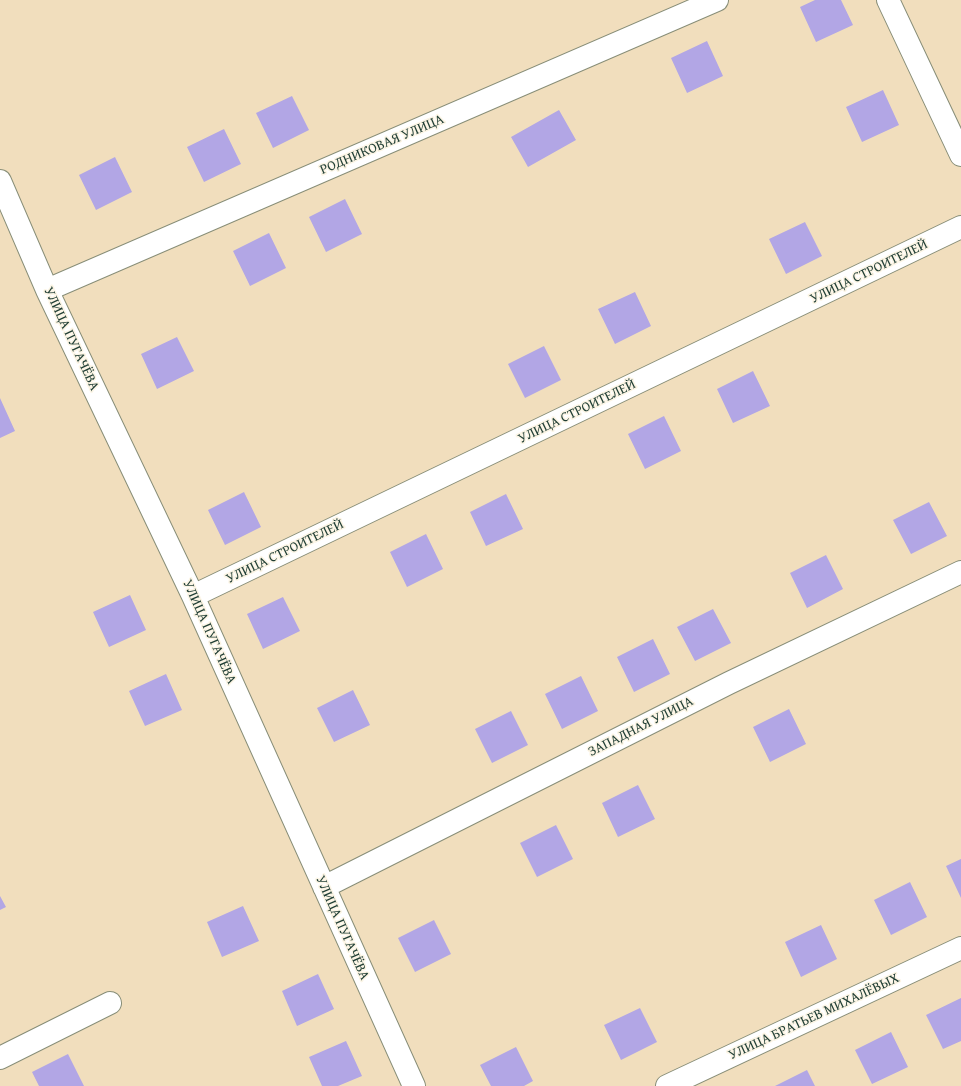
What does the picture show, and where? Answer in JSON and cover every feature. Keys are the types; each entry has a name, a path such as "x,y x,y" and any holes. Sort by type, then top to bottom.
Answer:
{"street":[{"name":"РОДНИКОВАЯ УЛИЦА","path":"47,290 717,0"},
{"path":"888,0 961,155"},
{"name":"УЛИЦА ПУГАЧЁВА","path":"0,181 47,290 193,596 414,1086"},
{"name":"УЛИЦА СТРОИТЕЛЕЙ","path":"193,596 961,227"},
{"name":"ЗАПАДНАЯ УЛИЦА","path":"324,887 729,683 961,572"},
{"name":"УЛИЦА БРАТЬЕВ МИХАЛЁВЫХ","path":"667,1086 961,948"},
{"path":"1,1056 110,1003"}],"building":[{"path":"815,0 841,0 853,25 816,42 800,7"},
{"path":"707,41 723,76 687,93 671,58"},
{"path":"883,90 899,125 862,142 846,107"},
{"path":"292,96 309,130 273,148 256,113"},
{"path":"559,110 576,140 528,167 511,137"},
{"path":"224,129 241,164 204,182 187,147"},
{"path":"115,157 132,192 96,210 79,175"},
{"path":"345,199 362,234 326,252 309,217"},
{"path":"805,222 822,256 786,274 769,239"},
{"path":"269,233 286,268 250,286 233,251"},
{"path":"635,292 651,326 615,344 598,309"},
{"path":"177,337 194,371 157,389 141,354"},
{"path":"544,346 561,380 525,398 508,364"},
{"path":"753,371 770,406 733,423 717,389"},
{"path":"0,398 15,431 0,438"},
{"path":"664,416 681,451 645,469 628,434"},
{"path":"244,492 261,527 225,545 208,510"},
{"path":"506,494 523,529 486,546 470,512"},
{"path":"929,502 947,536 911,554 893,520"},
{"path":"426,534 443,569 407,587 390,552"},
{"path":"826,555 843,589 807,608 790,573"},
{"path":"130,595 146,630 109,647 93,612"},
{"path":"283,597 300,631 263,649 247,614"},
{"path":"713,609 731,643 695,661 677,627"},
{"path":"653,639 670,674 634,692 617,657"},
{"path":"166,674 182,710 145,726 129,691"},
{"path":"581,676 598,711 562,729 545,694"},
{"path":"353,690 370,725 334,742 317,708"},
{"path":"789,709 806,744 770,762 753,727"},
{"path":"511,711 528,745 492,763 475,729"},
{"path":"638,785 655,819 618,837 602,803"},
{"path":"556,825 573,859 537,877 520,843"},
{"path":"961,859 961,898 946,866"},
{"path":"910,882 927,917 891,935 874,900"},
{"path":"0,896 6,907 0,910"},
{"path":"243,906 259,941 222,957 207,922"},
{"path":"434,920 451,954 415,972 398,938"},
{"path":"821,925 837,959 801,977 785,942"},
{"path":"318,974 334,1009 297,1026 282,991"},
{"path":"961,998 961,1041 943,1049 926,1015"},
{"path":"640,1008 657,1042 621,1060 604,1025"},
{"path":"891,1032 908,1067 872,1084 855,1050"},
{"path":"346,1041 362,1076 338,1086 322,1086 309,1057"},
{"path":"516,1047 533,1081 524,1086 491,1086 480,1065"},
{"path":"68,1054 84,1086 39,1086 32,1072"},
{"path":"807,1070 815,1086 775,1086"}]}
